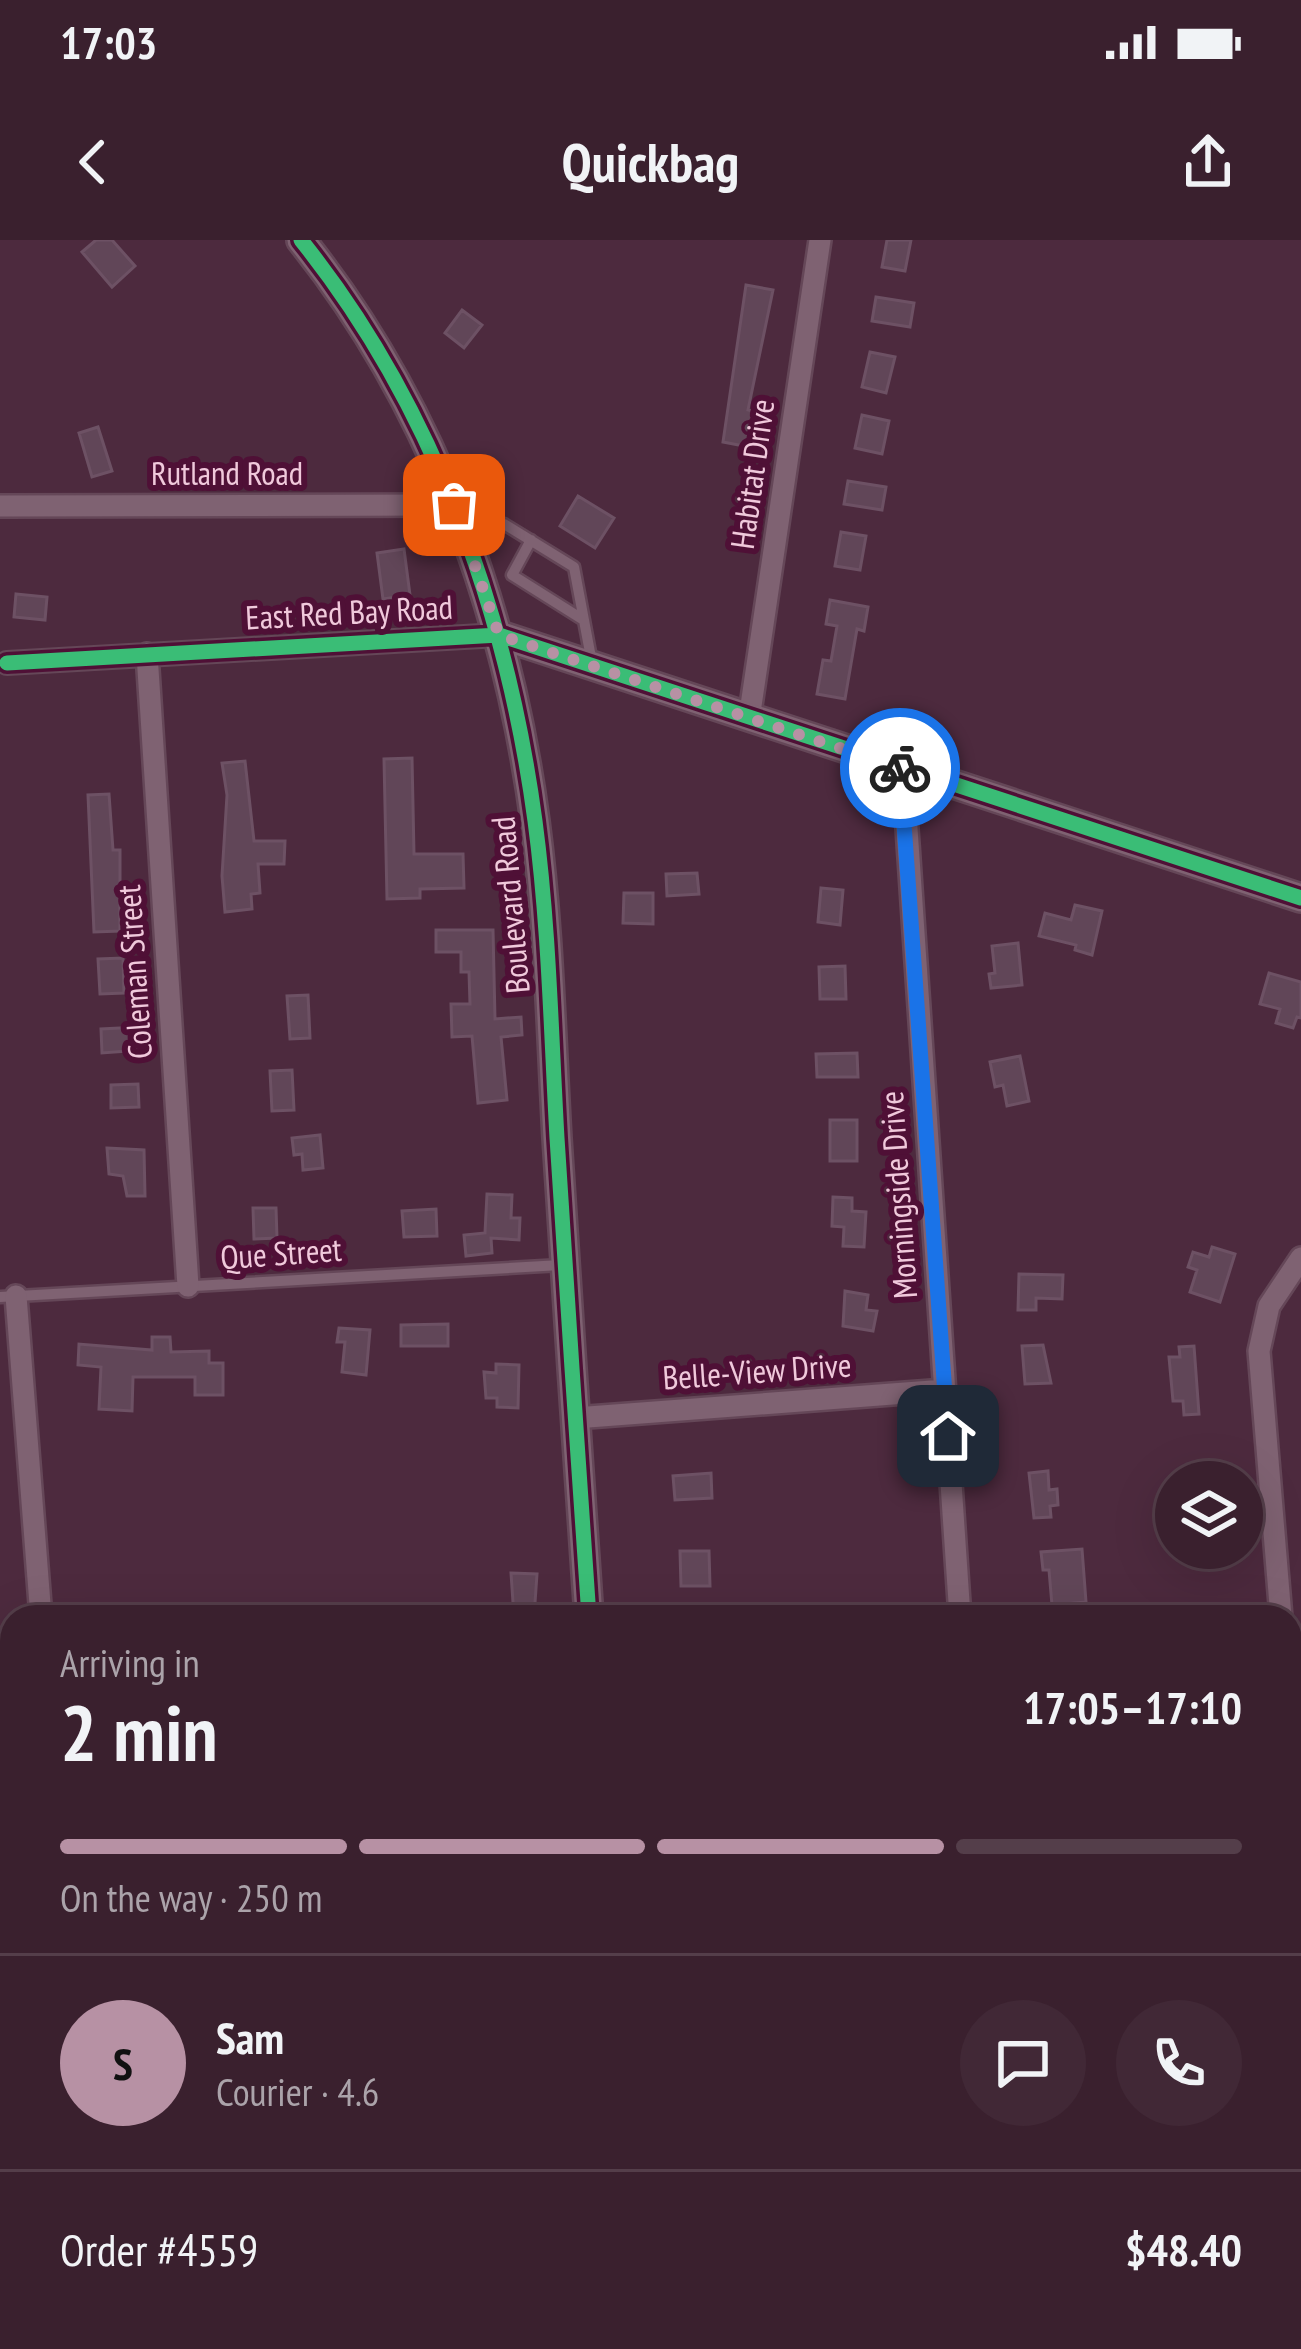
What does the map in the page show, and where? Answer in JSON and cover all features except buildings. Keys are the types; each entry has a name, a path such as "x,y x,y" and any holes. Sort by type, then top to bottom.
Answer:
{"street":[{"name":"Boulevard Road","path":"301,240 393,377 458,515 499,635 536,823 588,1605"},
{"name":"Habitat Drive","path":"748,719 820,240"},
{"name":"Rutland Road","path":"0,506 458,515"},
{"name":"East Red Bay Road","path":"7,663 499,635 1301,898"},
{"name":"Coleman Street","path":"147,654 188,1286"},
{"name":"Morningside Drive","path":"903,769 959,1605"},
{"path":"1280,1605 1259,1351 1269,1306 1301,1258"},
{"path":"8,1296 40,1605"},
{"name":"Belle-View Drive","path":"575,1418 945,1390"}],"lane":[{"path":"458,515 504,524 574,567 593,666"},
{"path":"512,575 531,540"},
{"path":"482,582 512,575 582,619"},
{"name":"Que Street","path":"8,1296 565,1264"}],"cycle path":[{"path":"301,240 390,371 426,442 484,589 522,743 547,939 588,1605"},
{"path":"7,663 499,635 1301,898"}],"way so far":[{"path":"454,505 499,635 900,768"}],"route":[{"path":"900,768 948,1436"}]}
